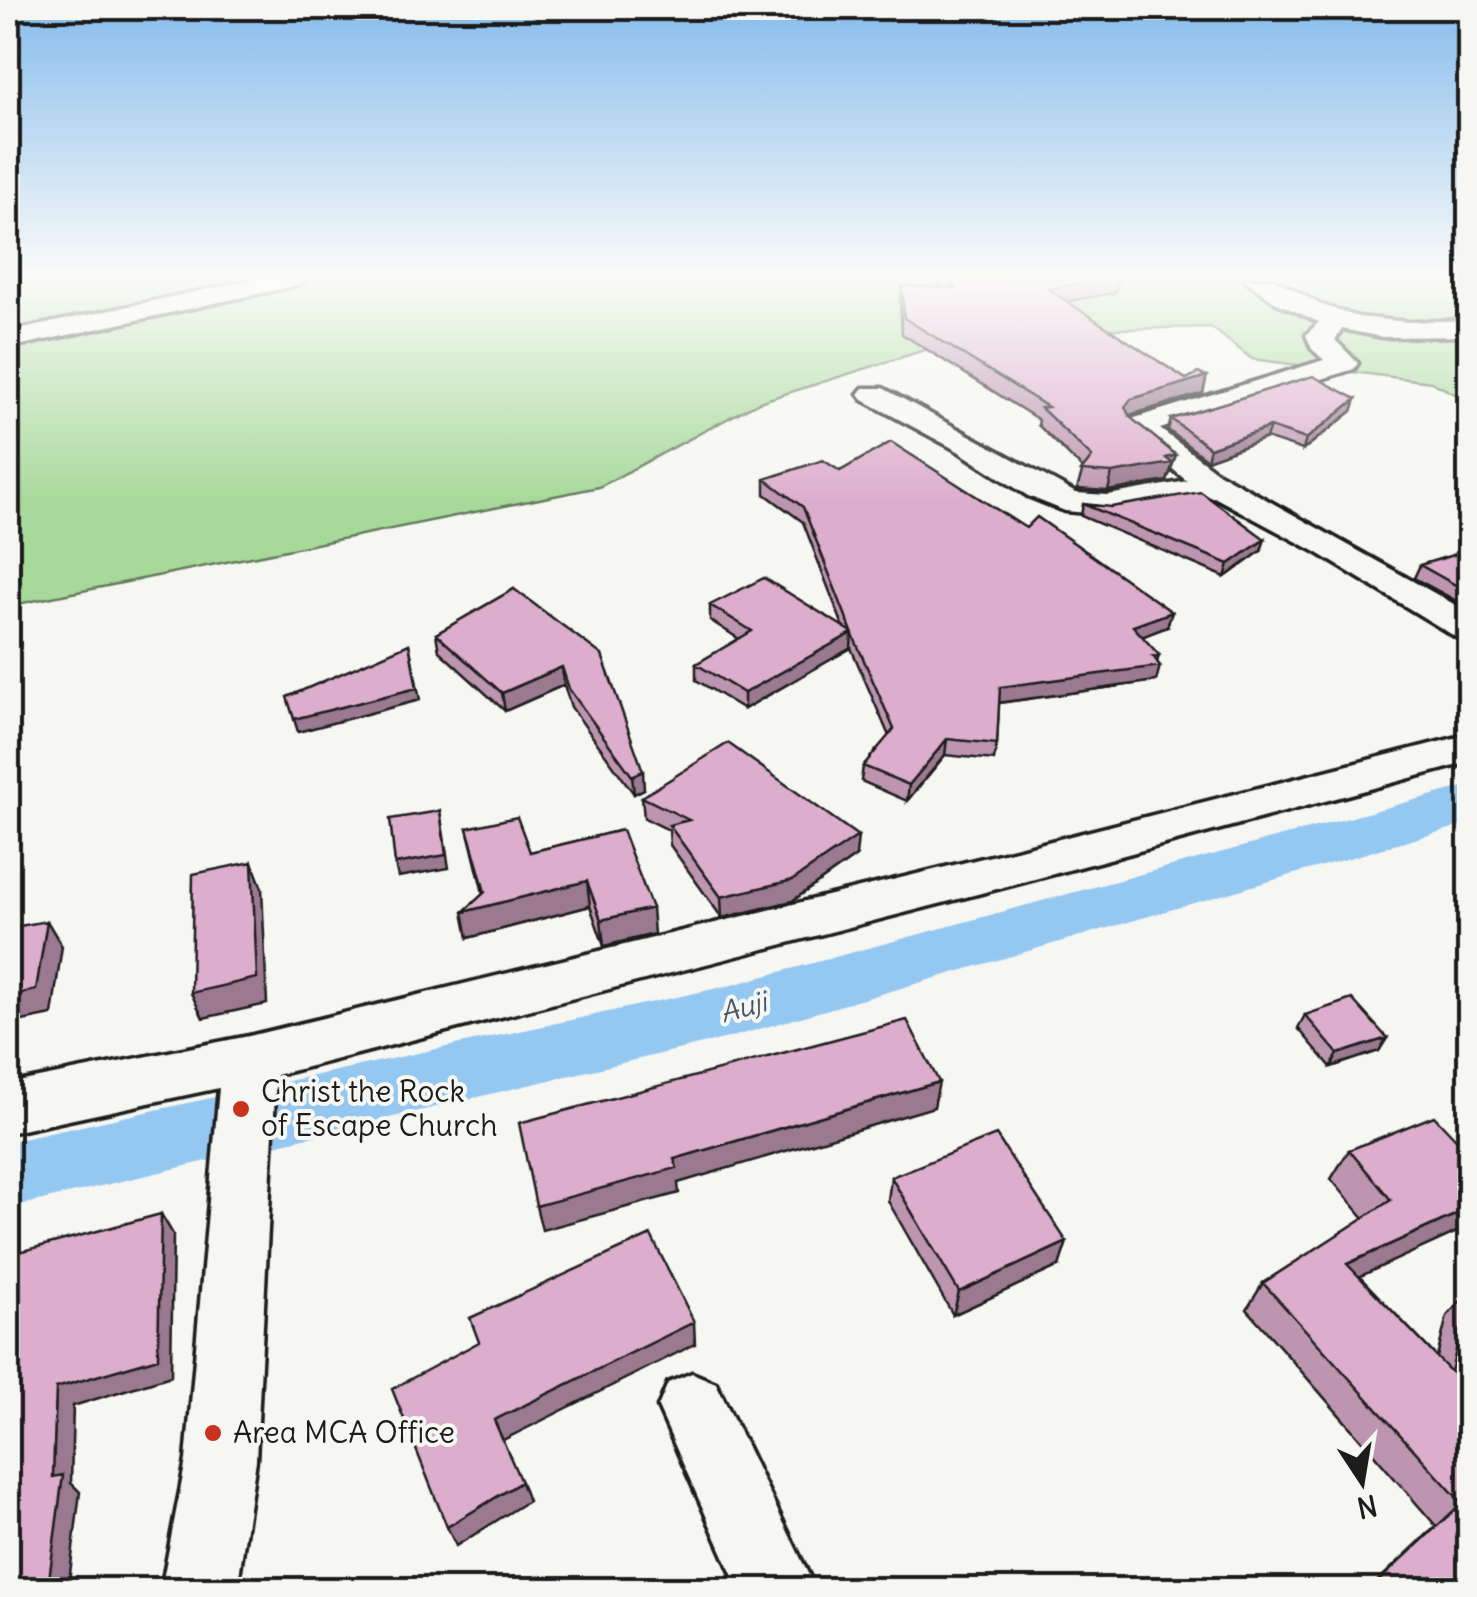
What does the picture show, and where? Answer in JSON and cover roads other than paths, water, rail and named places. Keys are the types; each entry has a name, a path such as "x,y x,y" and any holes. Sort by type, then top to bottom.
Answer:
{"street":[{"path":"1334,354 1344,363 1138,426 1167,456 1214,487 1282,520 1470,629"},
{"path":"874,394 954,435 1054,495 1079,504 1108,504 1180,489 1214,487"},
{"path":"8,1108 247,1072 1470,748"},
{"path":"199,1590 221,1460 247,1072"},
{"path":"692,1408 778,1590"}],"waterway":[{"name":"Auji","path":"8,1175 732,1011 1470,804"}],"place":[{"name":"Christ the Rock of Escape Church","path":"241,1109"},
{"name":"Area MCA Office","path":"213,1433"}]}
